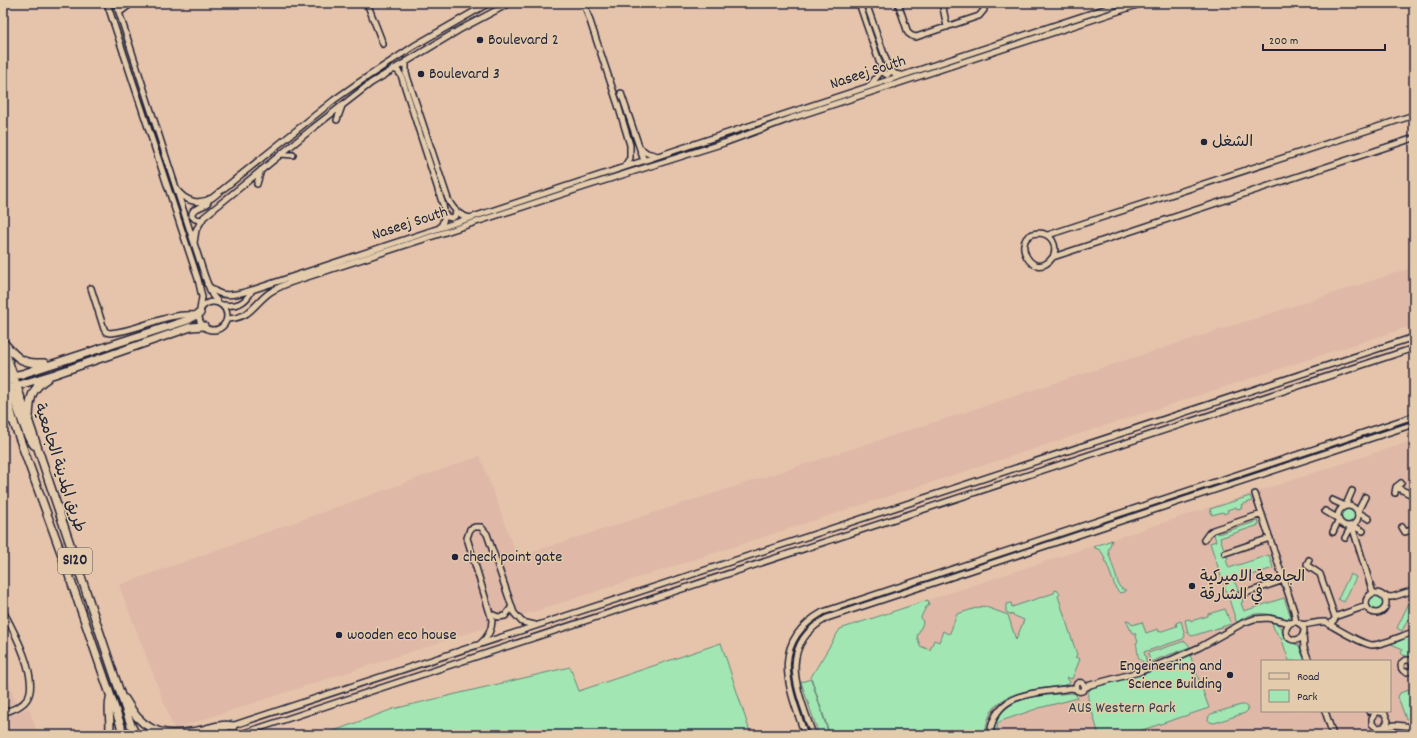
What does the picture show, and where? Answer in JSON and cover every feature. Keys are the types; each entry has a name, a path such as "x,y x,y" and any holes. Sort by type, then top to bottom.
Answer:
{"main road":[{"path":"7,383 53,363 188,320 199,312"},
{"path":"7,383 55,374 190,328 204,326"},
{"path":"3,344 15,356 23,361 32,363 53,363"},
{"name":"طريق المدينة الجامعية","path":"3,344 7,383 15,426 63,558 121,726 122,735"},
{"path":"3,368 7,383 28,438 37,448"},
{"path":"29,421 32,393 39,384 55,374"},
{"name":"طريق المدينة الجامعية","path":"7,383 29,421 121,696 136,735"},
{"path":"3,409 15,426"},
{"path":"121,696 141,721 164,733 184,734 223,725 233,726"},
{"path":"109,735 111,724 109,705 111,697"}],"street":[{"path":"107,3 200,287 202,297 199,312 200,321 209,329 218,329 225,324 227,319 226,309 212,295 207,284 116,3"},
{"path":"120,12 132,3"},
{"path":"367,3 383,44"},
{"path":"177,190 184,197 192,201 199,202 215,196 352,87 414,46 489,3"},
{"path":"194,243 196,230 202,220 280,154 357,93 406,61 471,23 510,3"},
{"path":"584,3 630,145 631,154 627,163 622,168"},
{"path":"859,3 881,67 886,74 889,73 889,68"},
{"path":"866,3 889,68 895,74 901,76"},
{"path":"898,3 907,31 912,36 916,37 979,16 983,12 983,3"},
{"path":"942,3 947,27"},
{"name":"Naseej South","path":"207,284 214,290 226,295 235,295 252,290 622,168 643,158 658,156 1122,3"},
{"path":"227,319 244,316 271,292 285,284 579,188 718,145 792,118 1143,3"},
{"path":"406,61 405,70 448,198 456,211 464,216 472,218"},
{"path":"870,85 878,77 881,67"},
{"path":"393,69 399,72 412,116 427,154 443,205 445,214 443,223 439,228"},
{"path":"399,72 401,70 405,70"},
{"path":"621,93 643,158"},
{"path":"337,120 342,105"},
{"path":"1048,236 1414,116"},
{"path":"1053,257 1414,138"},
{"path":"639,147 647,153 658,156"},
{"path":"420,150 427,154"},
{"path":"157,154 165,152"},
{"path":"280,154 293,155"},
{"path":"631,154 643,158"},
{"path":"257,184 261,170"},
{"path":"202,220 195,219 192,216 192,213 194,210 206,205 209,199"},
{"path":"445,214 447,217 452,218 456,214 456,211"},
{"path":"1039,233 1048,236 1055,245 1055,253 1053,257 1047,263 1038,265 1029,261 1024,254 1024,246 1031,236 1039,233"},
{"path":"91,288 104,329 106,332 110,333 177,315 199,312 204,305 209,302 232,306 241,304 247,299 252,290"},
{"path":"204,735 1414,337"},
{"path":"238,735 1414,348"},
{"path":"805,735 790,690 787,667 789,654 796,636 808,622 819,614 832,608 1414,416"},
{"path":"813,735 797,689 794,670 800,644 811,629 818,623 835,615 1414,424"},
{"path":"1330,444 1333,444 1334,446 1330,452"},
{"path":"1395,494 1396,487 1401,483"},
{"path":"1396,487 1414,496"},
{"path":"1333,532 1338,519 1338,512 1352,491"},
{"path":"1255,494 1294,611 1296,623 1303,632 1304,648 1309,660"},
{"path":"1345,538 1356,520 1365,497"},
{"path":"1332,500 1354,508 1369,519"},
{"path":"1325,511 1343,524 1363,531"},
{"path":"1204,540 1213,530 1262,514"},
{"path":"1352,526 1373,593"},
{"path":"479,644 486,638 491,630 492,620 467,538 470,530 475,527 484,529 487,534 511,608 516,616 522,622 530,625 538,625"},
{"path":"1402,527 1405,532 1414,529"},
{"path":"1225,553 1270,538"},
{"path":"1031,551 1030,547 1039,543 1043,539"},
{"path":"1309,560 1307,564 1308,566 1320,574 1335,617"},
{"path":"1240,595 1284,580"},
{"path":"1392,597 1386,604 1384,610 1377,613 1370,612 1366,606 1368,597 1373,593 1392,597 1414,590"},
{"path":"1383,596 1386,604"},
{"path":"1330,625 1335,617 1366,606"},
{"path":"491,614 501,617 508,614 511,608"},
{"path":"3,611 21,648 28,670 30,689 28,698 24,702 3,713"},
{"path":"990,735 994,718 1000,709 1009,701 1024,695 1075,688 1081,691 1084,686 1139,672 1173,659 1209,642 1248,620 1261,618 1310,624 1322,622 1371,645 1414,632"},
{"path":"1279,621 1284,625 1290,638 1296,639 1304,648"},
{"path":"1286,631 1286,628 1296,623"},
{"path":"1296,639 1300,637 1310,624"},
{"path":"1075,688 1080,682 1084,686"},
{"path":"1325,712 1333,735"},
{"path":"1369,712 1374,726 1379,728 1395,725 1414,727"},
{"path":"1372,712 1384,713 1395,725"},
{"path":"1372,718 1376,713"},
{"path":"1384,727 1388,721 1388,718"}],"shaded area":[{"path":"1414,267 1414,325 174,729 119,585 480,456 517,557"},
{"name":"الجامعة الاميركية في الشارقة","path":"1414,440 1414,735 830,735 811,678 840,629"},
{"path":"3,663 16,703 3,707"},
{"path":"29,708 38,735 8,735 3,717"}],"green space":[{"path":"1250,496 1252,501 1241,505 1242,508 1237,509 1236,507 1227,510 1228,512 1224,514 1223,512 1212,515 1210,509"},
{"path":"1345,508 1351,508 1356,513 1354,522 1351,524 1345,524 1340,519 1340,513"},
{"path":"1258,521 1259,525 1220,538 1224,549 1221,551 1223,557 1227,556 1228,559 1226,560 1229,568 1269,555 1273,568 1234,581 1239,591 1236,592 1237,595 1228,597 1210,543 1216,541 1213,531 1216,531 1218,534"},
{"path":"1112,540 1108,551 1119,586 1126,590 1120,593 1116,589 1103,554 1100,550 1093,547"},
{"path":"1350,574 1356,577 1344,602 1338,599"},
{"path":"1055,590 1060,594 1058,596 1077,655 1075,657 1080,659 1072,679 1066,677 1070,682 1068,685 1014,694 1003,700 994,708 988,719 985,735 830,735 811,677 840,629 928,600 929,605 926,607 921,617 923,623 917,636 920,646 930,650 934,640 939,642 943,631 948,634 950,633 957,614 983,606 1008,615 1016,640 1024,620 1006,612 1006,604 1011,603 1012,607 1054,593"},
{"path":"1241,596 1243,602 1241,603 1244,611 1284,598 1291,617 1287,619 1269,614 1256,614 1249,615 1238,622 1236,621 1229,599"},
{"path":"1376,596 1382,598 1384,604 1382,610 1376,612 1370,610 1368,604 1370,598"},
{"path":"1409,603 1414,607 1402,631 1397,628"},
{"path":"1225,609 1231,624 1192,636 1188,633 1185,620 1190,619 1191,621"},
{"path":"1126,620 1130,621 1132,625 1142,622 1146,633 1158,629 1159,632 1177,626 1176,623 1181,621 1185,636 1183,639 1144,652 1147,663 1143,662 1138,656 1136,643 1138,642 1135,633 1132,633"},
{"path":"1272,622 1276,623 1280,627 1287,640 1299,646 1305,660 1289,660 1282,640 1274,629"},
{"path":"1414,635 1414,658 1403,655 1401,653 1403,649 1389,643"},
{"path":"1185,641 1190,647 1150,662 1148,653"},
{"path":"721,643 751,735 323,735 393,709 570,667 579,691"},
{"name":"AUS Western Park","path":"1190,655 1209,708 1127,735 1099,735 1088,698 1088,693 1091,689 1157,669"},
{"path":"811,679 829,735 819,735 801,682"},
{"path":"1414,688 1414,716 1406,719 1398,697 1400,693"},
{"path":"1072,693 1078,698 1039,708 1001,721 998,723 996,734 994,734 997,721 1003,711 1012,704 1035,697"},
{"path":"1241,705 1247,707 1248,710 1245,713 1214,723 1208,720 1211,714"}],"place":[{"name":"Boulevard 2","path":"480,40"},
{"name":"Boulevard 3","path":"421,74"},
{"name":"الشغل","path":"1204,142"},
{"name":"check point gate","path":"455,557"},
{"name":"الجامعة الاميركية في الشارقة","path":"1192,586"},
{"name":"wooden eco house","path":"339,635"},
{"name":"Engeineering and Science Building","path":"1230,675"}]}
